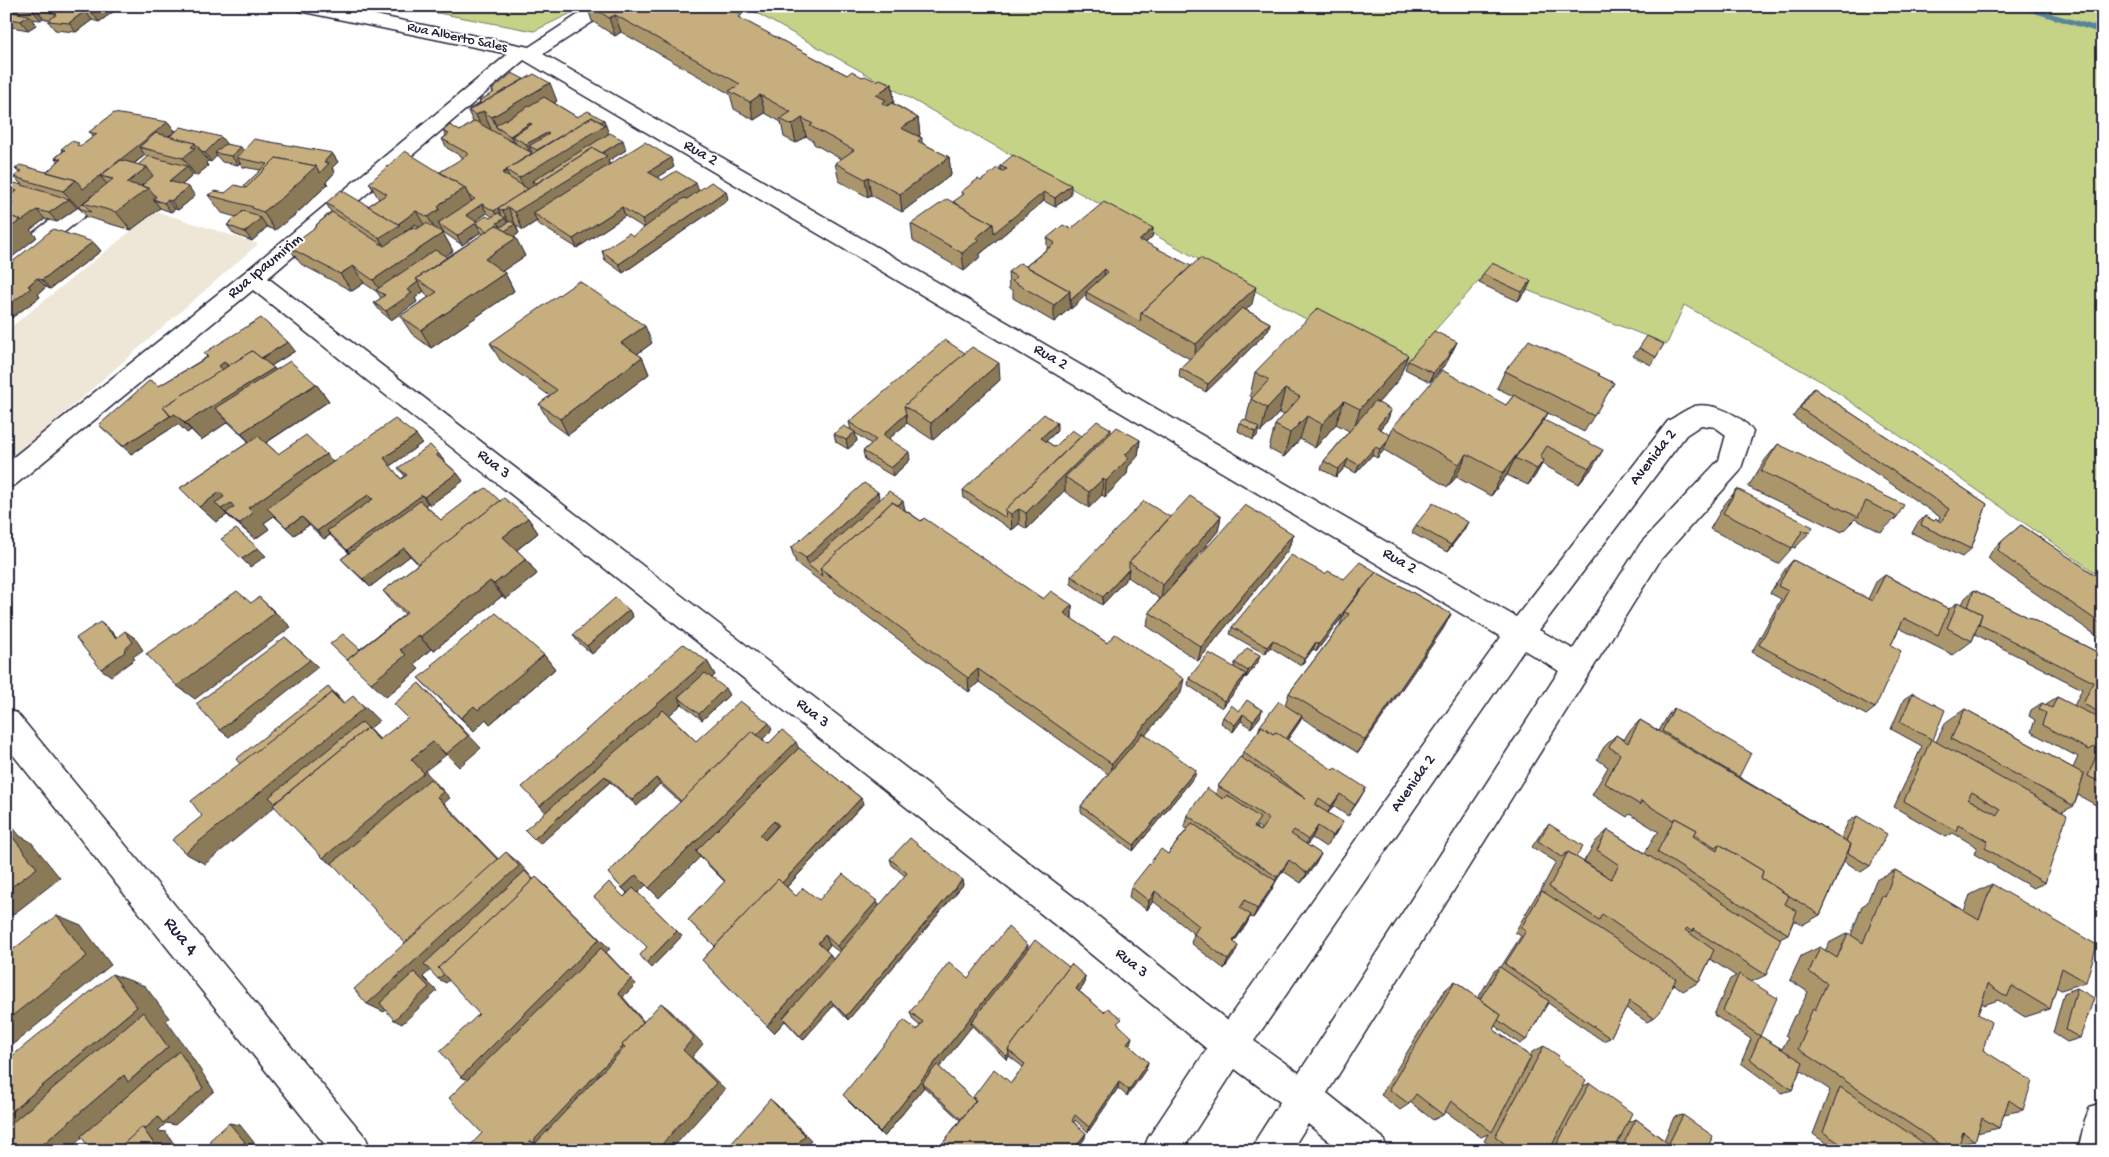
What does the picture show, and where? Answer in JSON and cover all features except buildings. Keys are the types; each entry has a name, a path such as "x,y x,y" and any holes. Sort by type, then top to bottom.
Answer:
{"street":[{"name":"Rua Alberto Sales","path":"304,6 526,53"},
{"name":"Rua Ipaumirim","path":"6,478 526,53 604,6"},
{"name":"Rua 2","path":"526,53 1576,666"},
{"path":"6,266 171,137"},
{"name":"Rua 3","path":"253,278 1071,916 1230,1045 1303,1097 1370,1151"},
{"name":"Avenida 2","path":"1161,1151 1230,1045 1520,633 1677,428 1698,415 1722,419 1740,432 1732,464 1651,551 1576,666 1270,1151"},
{"name":"Rua 4","path":"6,723 353,1151"},
{"path":"2096,1151 2103,1120"}],"shaded area":[{"path":"156,211 258,244 6,464 6,331"}],"green space":[{"path":"400,6 586,6 534,31"},
{"path":"744,6 2103,6 2103,578 1824,383 1684,305 1667,344 1485,274 1399,371"}],"waterway":[{"path":"2015,6 2103,31"}]}
